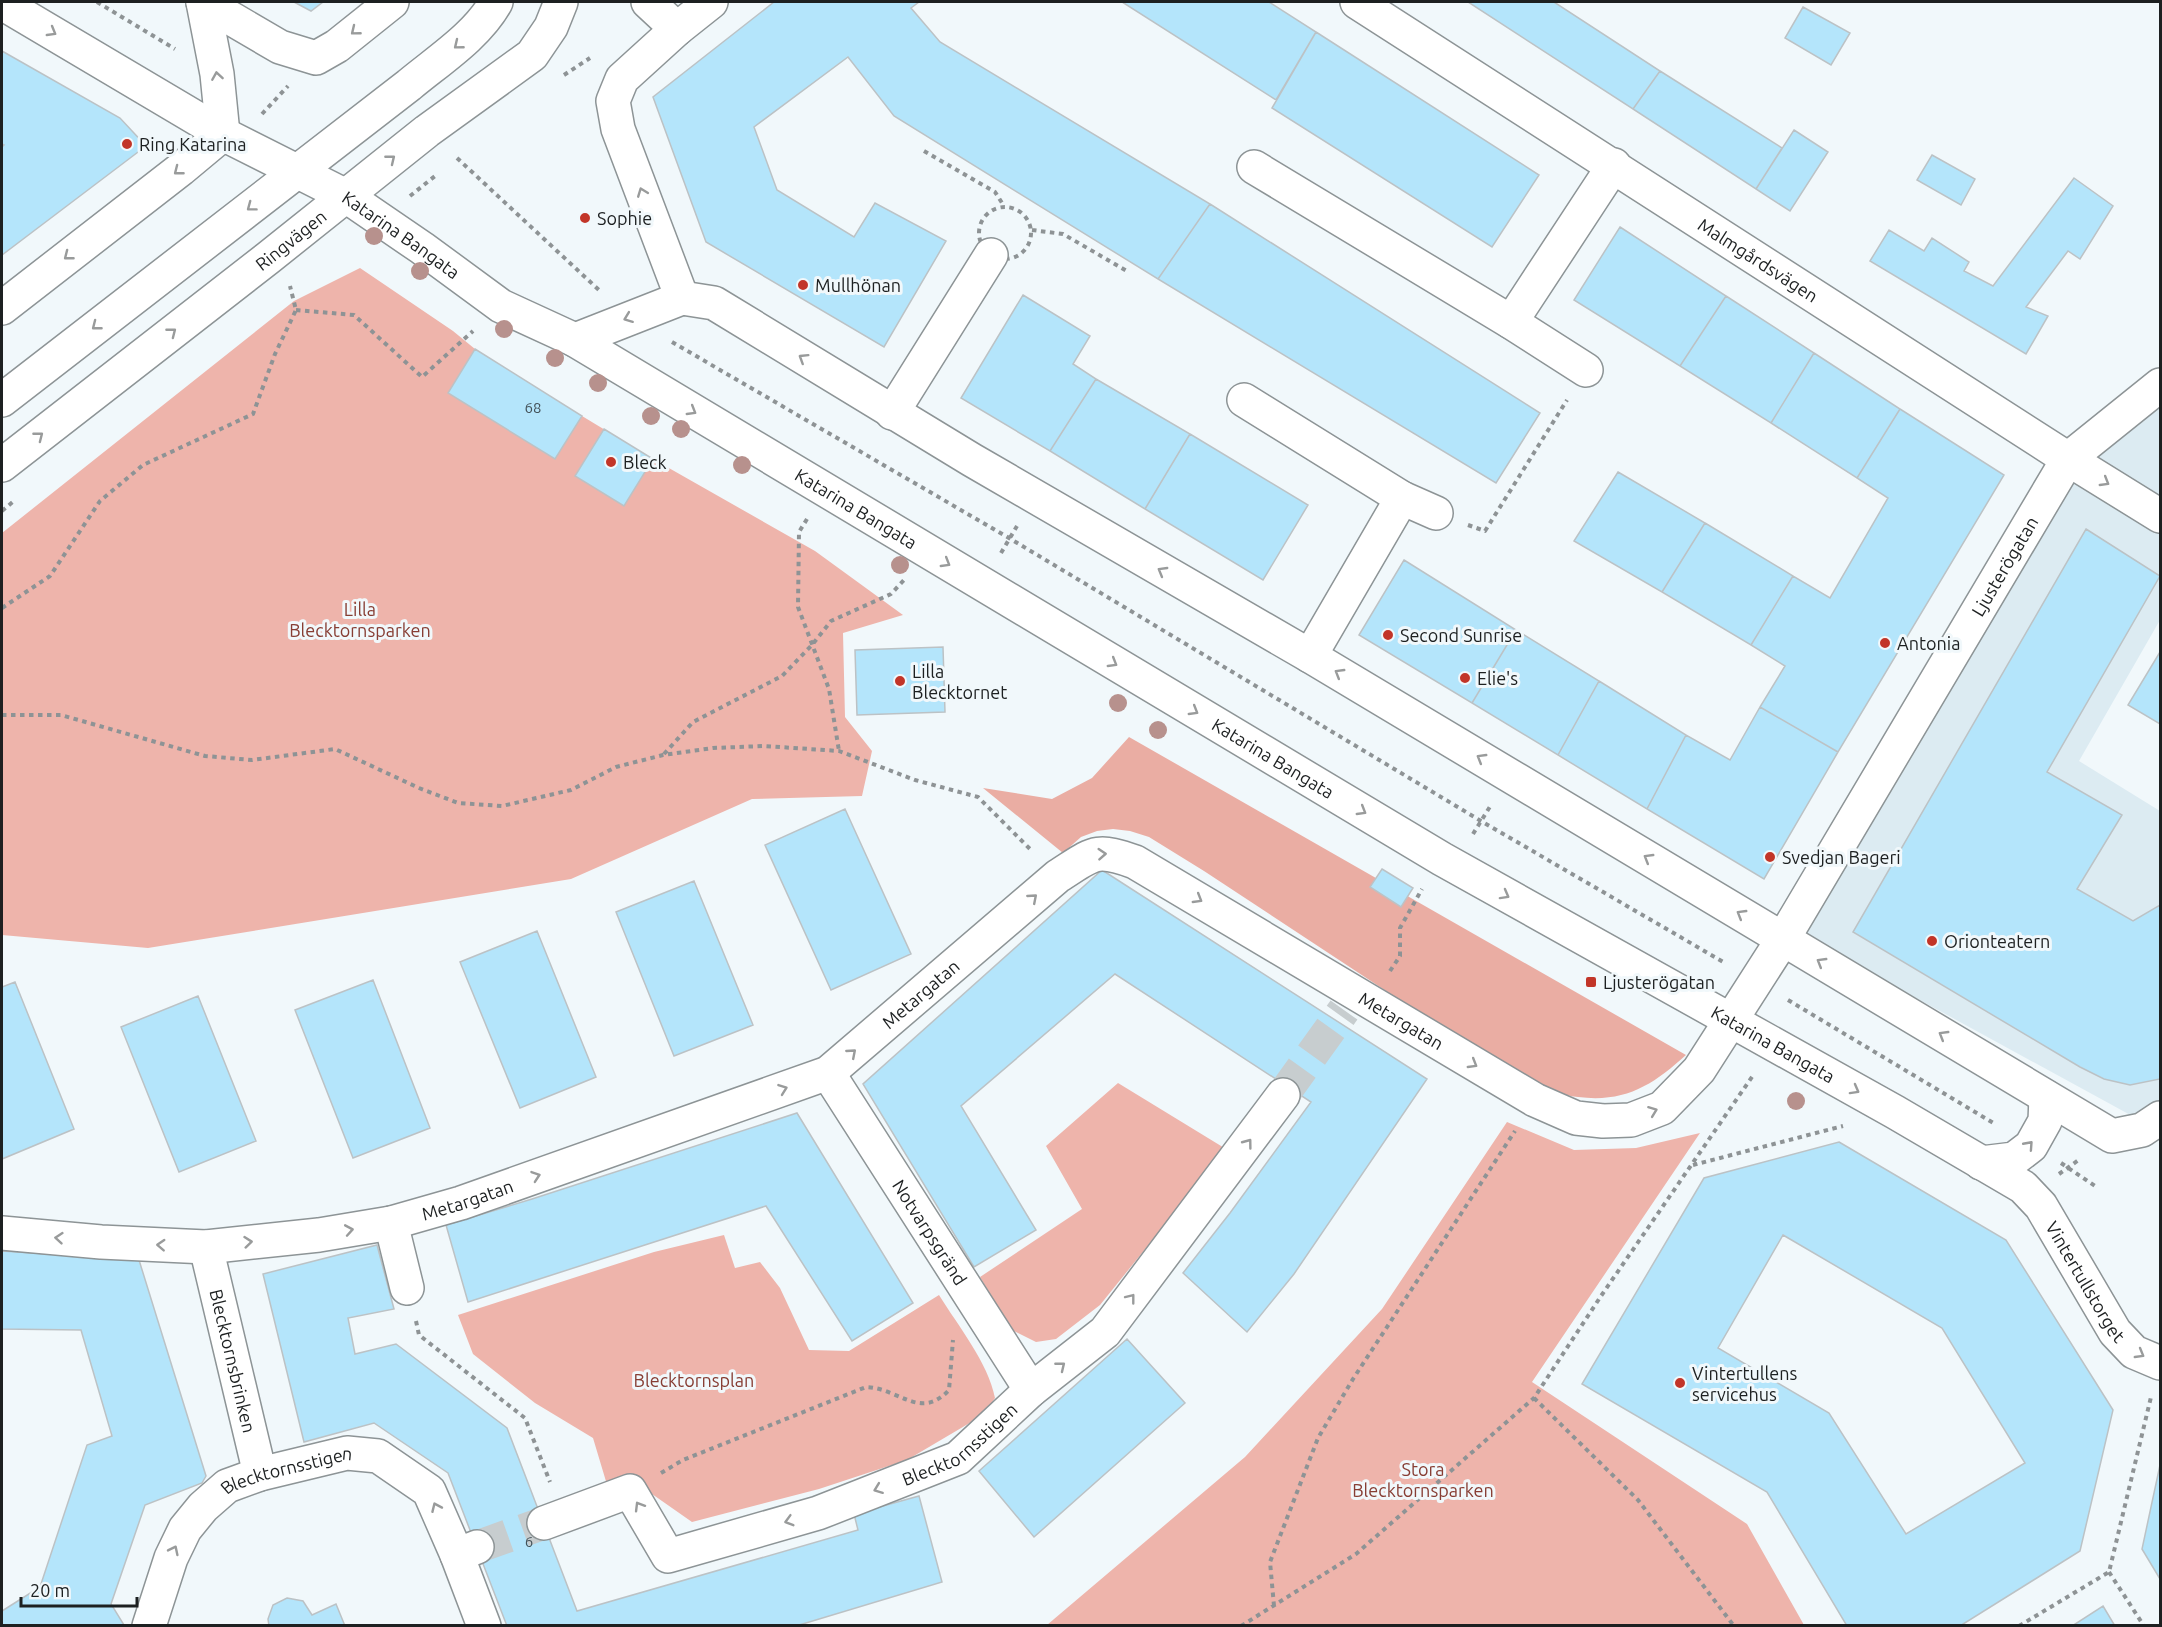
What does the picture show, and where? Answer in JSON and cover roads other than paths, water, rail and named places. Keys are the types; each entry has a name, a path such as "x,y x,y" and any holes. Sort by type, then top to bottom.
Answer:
{"street":[{"path":"203,2 280,47 316,58 337,46 392,2"},
{"path":"2,308 223,134 217,74 203,2"},
{"path":"2,400 471,34 496,2"},
{"name":"Ringvägen","path":"2,465 268,258 427,130 532,55 551,27 561,2"},
{"path":"648,2 677,29"},
{"path":"682,298 618,129 613,101 622,79 677,29 711,2"},
{"name":"Malmgårdsvägen","path":"1357,2 1614,165 2067,459 2160,516"},
{"name":"Katarina Bangata","path":"2,3 223,134 346,196 501,306 575,340 1454,866 1895,1112 2027,1191"},
{"path":"1511,322 1614,165"},
{"path":"1254,167 1511,322 1586,370"},
{"path":"892,413 991,255"},
{"path":"575,340 682,298 714,303 892,413 1310,656 2112,1136 2142,1130 2160,1118"},
{"name":"Ljusterögatan","path":"1730,1022 1783,939 2067,459 2160,385"},
{"path":"1245,400 1402,498 1436,513"},
{"path":"1310,656 1402,498"},
{"name":"Metargatan","path":"2,1233 100,1242 206,1247 320,1235 390,1223 461,1203 828,1073 1058,876 1091,855 1109,852 1135,862 1350,1002 1535,1100 1576,1118 1603,1121 1631,1120 1662,1108 1699,1070 1730,1022"},
{"name":"Notvarpsgränd","path":"828,1073 1031,1390"},
{"name":"Blecktornsstigen","path":"554,1519 630,1491 668,1556 818,1513 958,1458 1031,1390 1105,1332 1283,1095"},
{"path":"1981,1163 2014,1159 2031,1146 2045,1121 2046,1097"},
{"name":"Vintertullstorget","path":"2027,1191 2041,1206 2115,1332 2134,1352 2160,1363"},
{"path":"390,1223 411,1302"},
{"name":"Blecktornsbrinken","path":"206,1247 260,1474"},
{"name":"Blecktornsstigen","path":"149,1626 171,1558 185,1529 203,1507 227,1486 260,1474 347,1453 378,1456 429,1491 467,1551 484,1626"}],"tunnel":[{"path":"1283,1095 1344,1010"},
{"path":"477,1547 544,1523"}],"place":[{"name":"Ring Katarina","path":"127,144"},
{"name":"Sophie","path":"585,218"},
{"name":"Mullhönan","path":"803,285"},
{"name":"Bleck","path":"611,462"},
{"name":"Second Sunrise","path":"1388,635"},
{"name":"Antonia","path":"1885,643"},
{"name":"Elie's","path":"1465,678"},
{"name":"Lilla Blecktornet","path":"900,681"},
{"name":"Svedjan Bageri","path":"1770,857"},
{"name":"Orionteatern","path":"1932,941"},
{"name":"Ljusterögatan","path":"1591,982"},
{"name":"Vintertullens servicehus","path":"1680,1383"}],"park label":[{"name":"Lilla Blecktornsparken","path":"360,619"},
{"name":"Blecktornsplan","path":"694,1380"},
{"name":"Stora Blecktornsparken","path":"1423,1479"}]}
